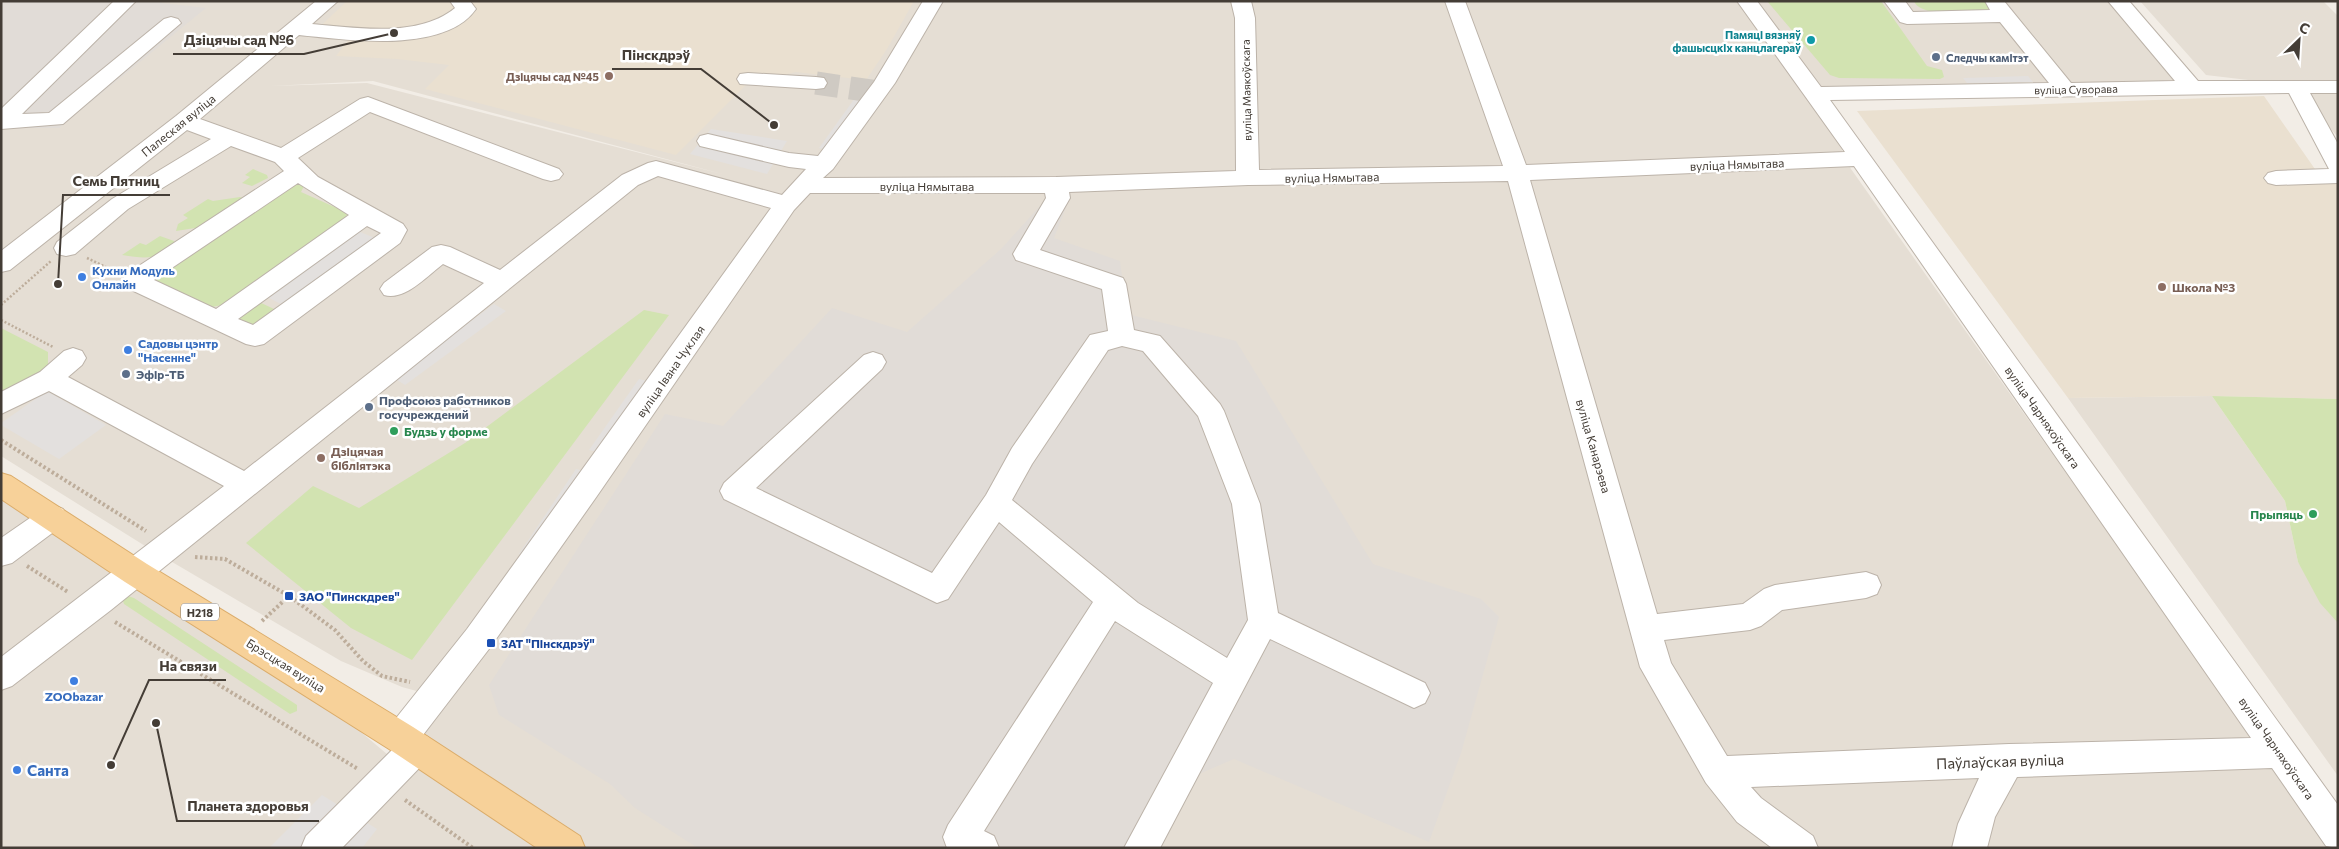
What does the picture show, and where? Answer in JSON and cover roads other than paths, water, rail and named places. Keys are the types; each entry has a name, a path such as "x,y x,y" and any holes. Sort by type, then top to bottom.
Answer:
{"main road":[{"name":"Брэсцкая вуліца","path":"1,484 136,572 408,743 553,844"}],"street":[{"path":"1,122 126,1"},
{"name":"Палеская вуліца","path":"1,264 184,121 328,1"},
{"path":"295,29 416,33 437,28 454,20 466,9 460,1"},
{"name":"вуліца Івана Чуклая","path":"318,848 381,783 438,694 795,195 825,164 855,125 908,49 933,1"},
{"name":"вуліца Маякоўскага","path":"1242,1 1245,18 1248,178"},
{"name":"вуліца Канарэева","path":"1455,1 1517,173 1656,667 1718,772 1749,810 1801,848"},
{"name":"вуліца Чарняхоўскага","path":"1747,1 2282,752 2338,834"},
{"path":"1894,1 1907,18 2000,9 2066,90"},
{"path":"2118,1 2192,87"},
{"path":"1,122 55,119 171,23"},
{"path":"748,79 816,82"},
{"name":"вуліца Суворава","path":"1815,94 2192,87 2338,87"},
{"path":"2296,87 2338,165"},
{"path":"184,121 230,137 291,165 310,182 395,230 392,238 255,337 134,280 291,165 368,104 551,174"},
{"path":"66,248 120,204 230,137"},
{"path":"708,141 789,160 825,164"},
{"name":"вуліца Нямытава","path":"795,195 1248,178 1517,173 1860,159"},
{"path":"1,676 92,608 630,180 656,168 762,196 795,195"},
{"path":"2276,178 2338,176"},
{"path":"1056,185 1058,198 1025,254 1114,284 1122,337"},
{"path":"218,321 366,215"},
{"path":"393,289 441,253 502,281"},
{"path":"873,362 734,491 937,590 996,503 1022,456 1099,342 1122,337 1151,343 1210,411 1246,504 1264,621 1141,848"},
{"path":"1,404 49,379 73,358"},
{"path":"49,379 246,485"},
{"path":"996,503 1127,612 1233,678"},
{"path":"3,553 53,518"},
{"path":"1645,629 1750,617 1775,598 1866,586"},
{"path":"982,848 960,837 1112,599"},
{"path":"1264,621 1414,693"},
{"name":"Паўлаўская вуліца","path":"1718,772 2009,760 2282,752"},
{"path":"1970,848 1972,833 1984,801 2009,760"}],"tunnel":[{"path":"816,83 878,92"}],"place":[{"name":"Дзіцячы сад №6","path":"394,33"},
{"name":"Памяці вязняў фашысцкіх канцлагераў","path":"1811,40"},
{"name":"Следчы камітэт","path":"1936,57"},
{"name":"Дзіцячы сад №45","path":"609,76"},
{"name":"Пінскдрэў","path":"774,125"},
{"name":"Кухни Модуль Онлайн","path":"82,277"},
{"name":"Семь Пятниц","path":"58,284"},
{"name":"Школа №3","path":"2162,287"},
{"name":"Садовы цэнтр \"Насенне\"","path":"128,350"},
{"name":"Эфір-ТБ","path":"126,374"},
{"name":"Профсоюз работников госучреждений","path":"369,407"},
{"name":"Будзь у форме","path":"394,431"},
{"name":"Дзіцячая бібліятэка","path":"321,458"},
{"name":"Прыпяць","path":"2313,514"},
{"name":"ЗАО \"Пинскдрев\"","path":"289,596"},
{"name":"ЗАТ \"Пінскдрэў\"","path":"491,643"},
{"name":"ZOObazar","path":"74,681"},
{"name":"Планета здоровья","path":"156,723"},
{"name":"На связи","path":"111,765"},
{"name":"Санта","path":"17,770"}]}
